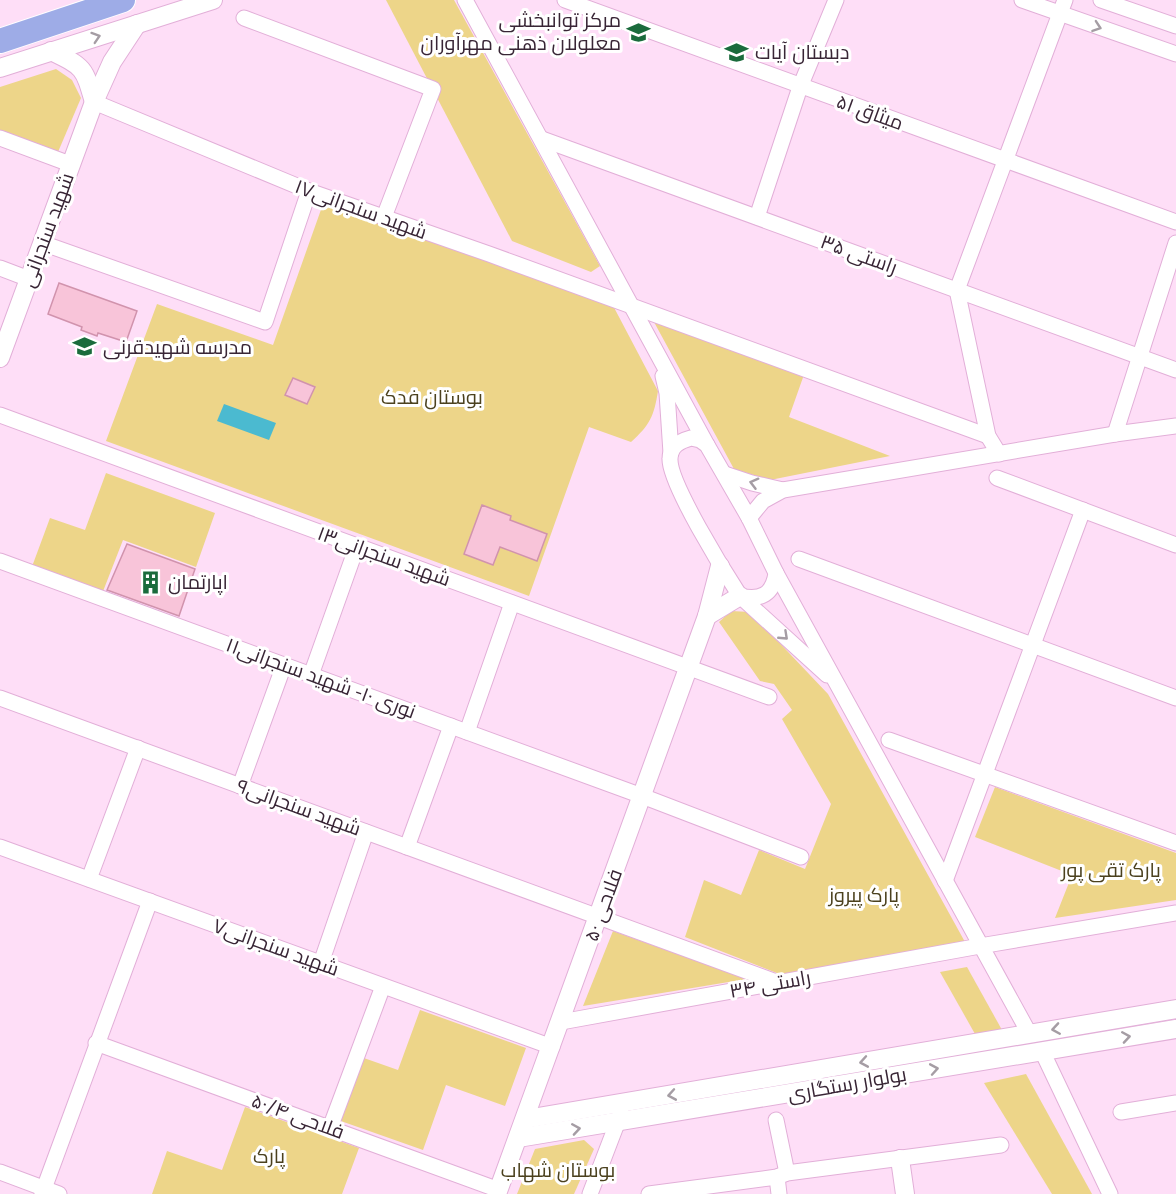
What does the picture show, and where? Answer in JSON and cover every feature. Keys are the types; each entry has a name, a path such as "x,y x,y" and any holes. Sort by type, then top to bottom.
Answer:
{"highway":[{"path":"0,41 123,0"}],"street":[{"path":"0,68 213,0"},
{"path":"465,0 1029,1033"},
{"name":"میثاق ۵۱","path":"565,0 1176,222"},
{"path":"757,217 800,87 836,0"},
{"path":"1022,0 1063,7 1176,54"},
{"path":"1101,0 1176,26"},
{"path":"999,453 988,436 957,290 1063,7"},
{"path":"244,18 433,89 384,217"},
{"name":"شهید سنجرانی","path":"0,358 94,102 112,62 137,24"},
{"path":"51,51 74,62 86,74 94,102"},
{"name":"شهید سنجرانی۱۷","path":"94,102 309,191 988,436"},
{"path":"0,138 70,164"},
{"name":"راستی ۳۵","path":"542,139 1176,369"},
{"path":"42,243 265,322 309,191"},
{"path":"1114,434 1141,357 1176,243"},
{"path":"0,268 29,279"},
{"path":"658,356 667,393 671,453"},
{"name":"شهید سنجرانی۱۳","path":"0,415 769,697"},
{"path":"749,518 763,501 783,490 1114,434 1176,426"},
{"path":"707,446 700,440 691,438 682,440 675,445 669,462 720,566 740,596 838,685"},
{"path":"725,474 783,490"},
{"path":"997,478 1176,545"},
{"path":"945,881 1083,510"},
{"path":"311,675 357,546"},
{"path":"799,559 1176,698"},
{"name":"نوری ۱۰- شهید سنجرانی۱۱","path":"0,561 642,796 801,857"},
{"name":"فلاحی ۵۰","path":"498,1192 707,616 720,566"},
{"path":"707,616 740,596 760,597 769,591 776,573"},
{"path":"467,732 512,603"},
{"path":"240,786 284,665"},
{"name":"شهید سنجرانی۹","path":"0,698 779,983"},
{"path":"407,847 452,726"},
{"path":"889,740 1176,843"},
{"path":"88,879 138,748"},
{"path":"321,963 366,832"},
{"name":"شهید سنجرانی۷","path":"0,847 552,1047"},
{"path":"43,1191 150,901"},
{"name":"راستی ۳۴","path":"561,1023 980,946 1176,914"},
{"path":"330,1128 383,986"},
{"name":"بولوار رستگاری","path":"526,1119 1176,1009"},
{"name":"بولوار رستگاری","path":"518,1138 1176,1029"},
{"name":"فلاحی ۵۰/۴","path":"96,1043 498,1192"},
{"path":"1042,1051 1110,1194"},
{"path":"1121,1112 1176,1103"},
{"path":"590,1194 624,1104"},
{"path":"776,1120 782,1175 779,1194"},
{"path":"649,1194 1001,1145"},
{"path":"900,1159 905,1194"},
{"path":"0,1172 43,1191 59,1194"}],"green space":[{"path":"386,0 454,0 600,266 591,272 512,241"},
{"path":"56,69 72,80 81,98 58,152 0,130 0,87"},
{"name":"بوستان فدک","path":"323,204 609,298 658,391 650,420 631,442 589,427 529,596 106,441 157,304 273,345"},
{"path":"648,311 806,369 789,417 890,456 770,480 734,469"},
{"path":"106,473 215,513 196,567 123,540 100,599 30,572 50,518 85,530"},
{"name":"پارک پیروز","path":"731,611 750,612 828,694 965,942 782,975 685,937 704,880 741,895 759,850 805,869 831,804 782,719 792,710 774,684 760,681 719,622"},
{"name":"پارک تقی پور","path":"995,787 1176,853 1176,900 1055,918 1072,875 975,837"},
{"path":"613,931 747,979 583,1006"},
{"path":"967,967 1007,1039 979,1041 940,972"},
{"path":"420,1010 526,1048 505,1106 446,1085 423,1150 338,1120 361,1057 398,1070"},
{"path":"1026,1074 1092,1194 1052,1194 984,1083"},
{"name":"پارک","path":"245,1107 359,1148 342,1194 152,1194 167,1151 222,1170"},
{"name":"بوستان شهاب","path":"584,1140 594,1149 574,1194 517,1194 535,1149"}],"water":[{"path":"224,404 276,423 269,440 217,421"}],"building":[{"path":"59,283 137,311 126,342 98,333 97,336 81,330 82,327 48,314"},
{"path":"293,378 315,387 307,404 285,395"},
{"path":"482,505 511,516 510,520 547,534 537,561 500,547 493,565 464,554"},
{"name":"اپارتمان","path":"127,544 195,569 179,616 107,590"}],"place":[{"name":"مرکز توانبخشی معلولان ذهنی مهرآوران","path":"639,32"},
{"name":"دبستان آیات","path":"737,52"},
{"name":"مدرسه شهیدقرنی","path":"85,347"},
{"name":"اپارتمان","path":"150,582"}]}
